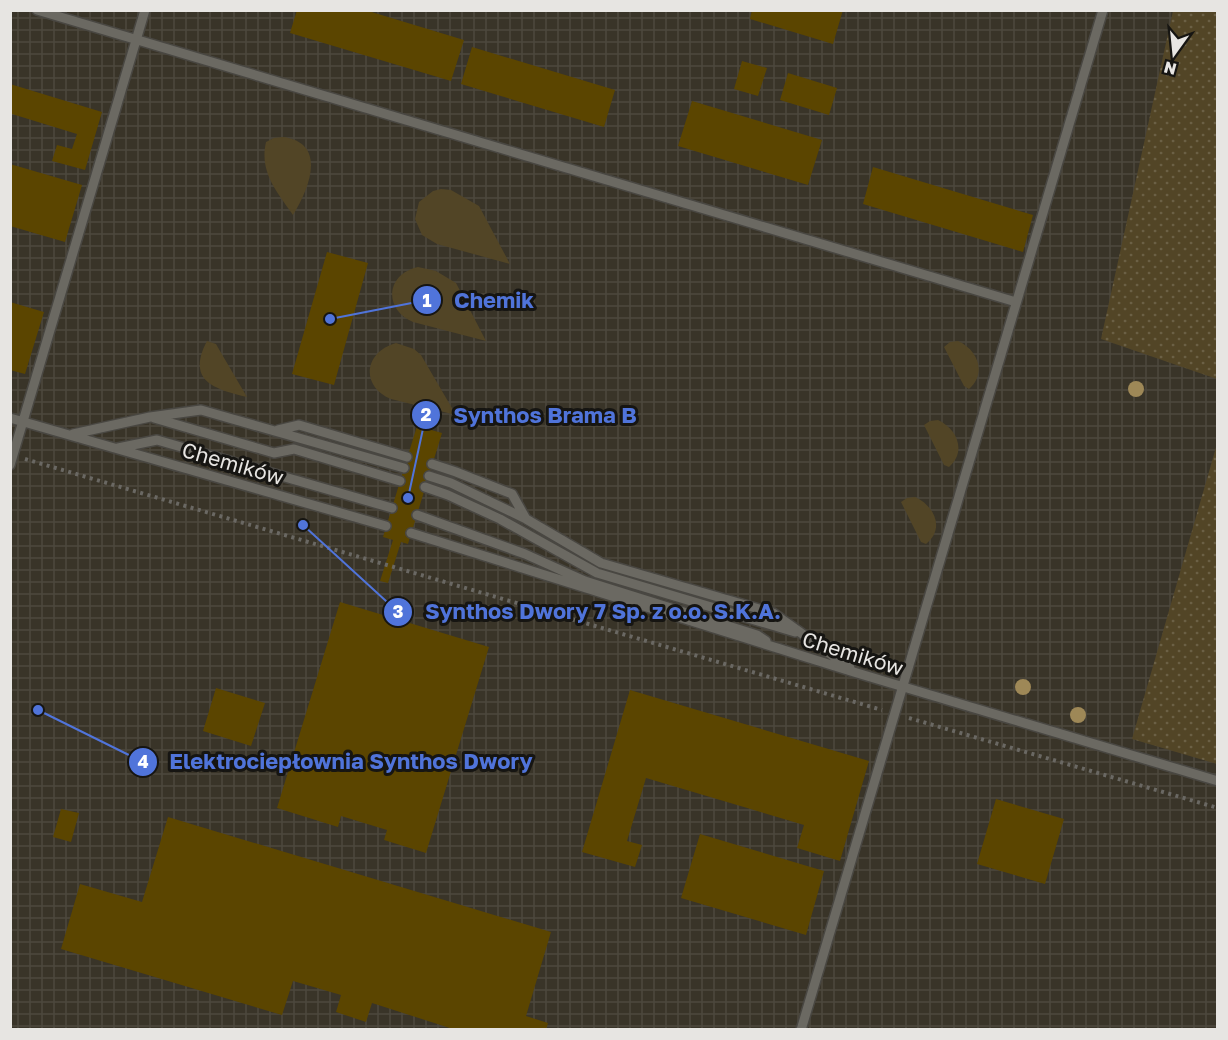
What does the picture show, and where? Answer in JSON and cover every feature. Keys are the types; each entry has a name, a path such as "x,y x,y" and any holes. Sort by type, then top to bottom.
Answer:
{"lane":[{"path":"36,10 1016,302"},
{"path":"12,460 145,10"},
{"path":"801,1029 1103,10"},
{"name":"Chemików","path":"71,435 150,417 201,410 404,468"},
{"path":"150,417 274,453 294,449 400,481"},
{"name":"Chemików","path":"10,418 386,526"},
{"path":"276,430 299,425 407,457"},
{"path":"116,448 157,440 392,508"},
{"path":"432,464 456,471 512,494 526,519"},
{"path":"429,476 450,483 526,519 601,563 773,613 857,673"},
{"path":"425,488 448,495 500,519 597,573 803,634"},
{"path":"417,515 525,554 585,581 757,634 775,647"},
{"name":"Chemików","path":"411,533 902,687 1218,781"}],"path":[{"path":"12,460 393,568 1218,808"}],"shaded area":[{"path":"10,11 1217,11 1217,1029 11,1029"},
{"path":"1173,11 1217,11 1217,379 1101,339"},
{"path":"283,137 297,141 306,148 310,157 309,180 293,215 271,181 265,163 266,142"},
{"path":"451,190 479,206 510,264 437,244 422,235 415,219 419,202 433,191"},
{"path":"418,267 436,271 456,283 486,341 413,322 403,316 393,301 394,284 407,271"},
{"path":"207,341 216,344 247,397 214,386 202,374 201,355"},
{"path":"958,341 971,350 978,362 978,376 969,389 964,386 944,347 950,342"},
{"path":"396,343 414,349 421,355 456,415 391,399 374,386 370,370 372,361 385,347"},
{"path":"938,420 950,429 957,441 958,454 949,467 944,465 924,425"},
{"path":"1217,444 1217,764 1132,739"},
{"path":"915,497 928,506 935,518 935,532 926,544 921,542 901,502"}],"building":[{"path":"297,10 365,10 464,40 451,81 290,33"},
{"path":"752,10 843,10 833,44 750,19"},
{"path":"472,47 615,90 604,127 461,84"},
{"path":"742,61 767,68 758,96 734,89"},
{"path":"788,73 837,88 829,115 780,100"},
{"path":"10,84 102,112 85,170 52,161 57,145 72,149 77,134 12,114 10,118"},
{"path":"692,101 822,140 808,185 678,146"},
{"path":"10,164 82,185 65,242 10,226"},
{"path":"873,167 1033,215 1023,252 863,204"},
{"path":"327,252 368,263 334,385 292,374"},
{"path":"10,302 44,312 25,374 10,370"},
{"path":"417,426 442,433 408,544 401,542 388,583 380,581 393,540 383,537"},
{"path":"340,602 489,647 426,853 384,840 387,830 341,816 338,827 277,808"},
{"path":"216,688 265,703 251,746 203,731"},
{"path":"630,690 869,761 840,861 797,848 804,825 646,778 627,841 642,845 635,867 582,852"},
{"path":"996,799 1064,819 1045,884 977,864"},
{"path":"61,809 79,813 71,842 53,837"},
{"path":"168,817 551,932 526,1016 548,1023 546,1030 456,1030 372,1003 366,1022 336,1012 341,995 293,981 282,1015 61,949 80,884 142,902"},
{"path":"700,834 824,871 806,935 681,898"}],"place":[{"name":"Chemik","path":"330,319"},
{"name":"Synthos Brama B","path":"408,498"},
{"name":"Synthos Dwory 7 Sp. z o.o. S.K.A.","path":"303,525"},
{"name":"Elektrociepłownia Synthos Dwory","path":"38,710"}]}
